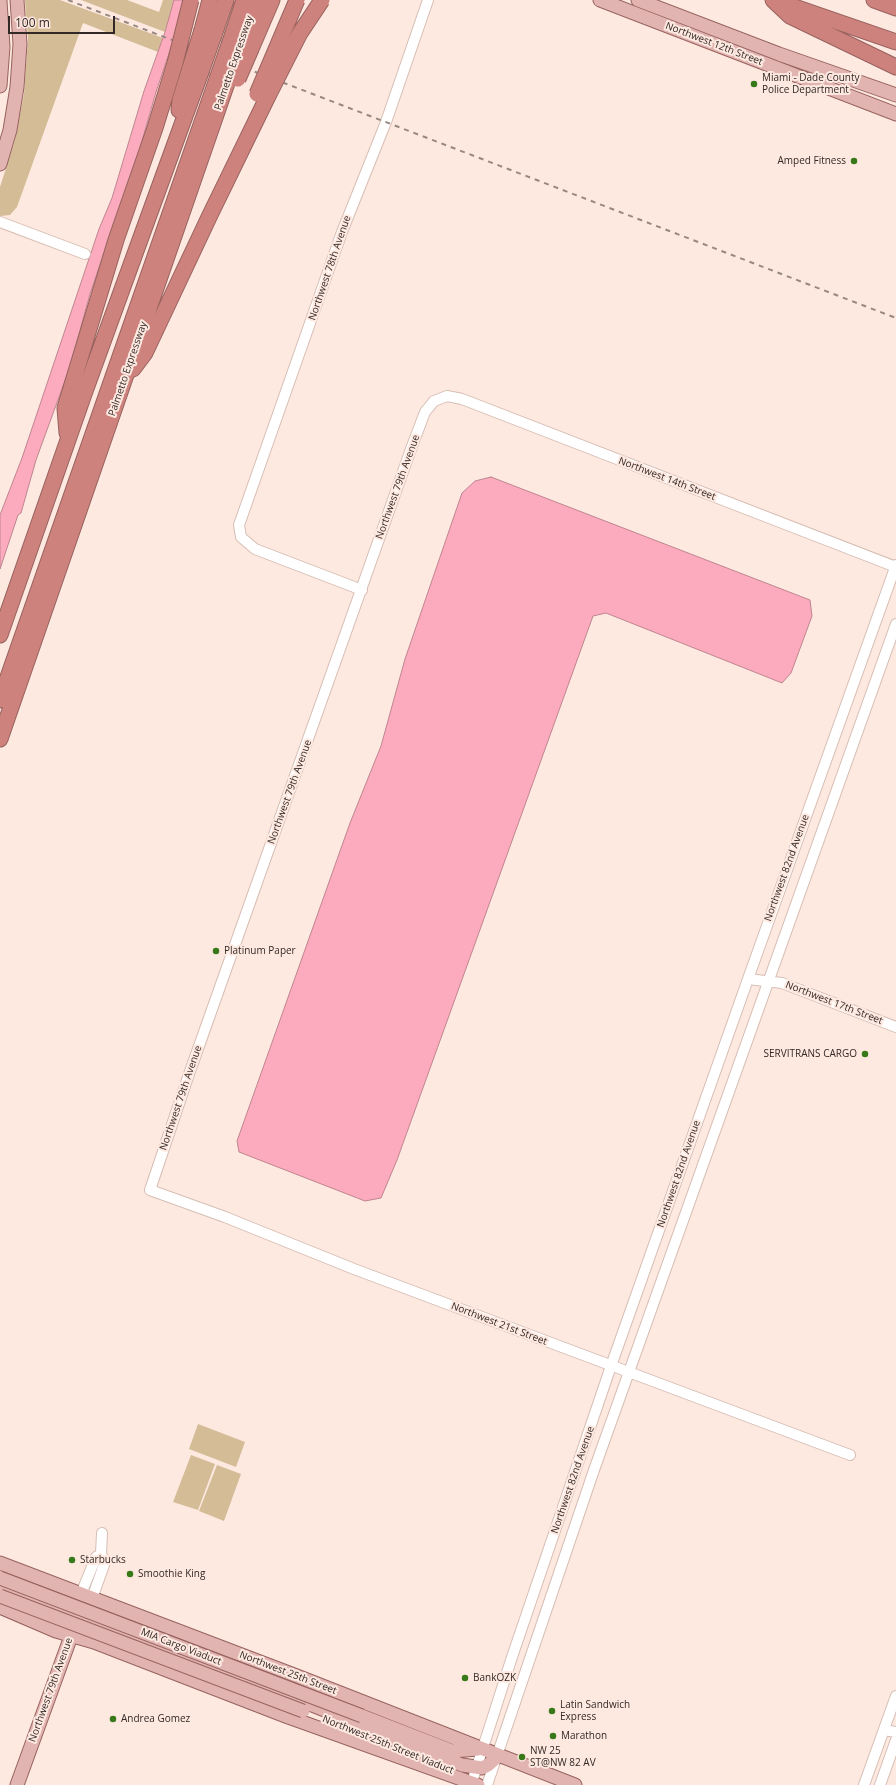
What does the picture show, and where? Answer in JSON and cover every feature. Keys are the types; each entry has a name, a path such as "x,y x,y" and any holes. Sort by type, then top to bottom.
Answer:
{"highway":[{"path":"67,442 65,408 116,240 155,128 175,63 191,0"},
{"path":"210,0 227,40"},
{"name":"Palmetto Expressway","path":"226,0 227,40"},
{"path":"227,40 236,0"},
{"path":"0,673 227,40 244,0"},
{"name":"Palmetto Expressway","path":"0,635 67,442 177,137 214,77 227,40 256,0"},
{"path":"227,40 272,0"},
{"path":"262,96 298,0"},
{"path":"124,382 145,353 210,215 227,164 262,96 322,0"},
{"path":"774,0 896,42"},
{"path":"774,0 790,16 896,67"},
{"path":"874,0 896,8"},
{"path":"0,700 214,77"},
{"name":"Palmetto Expressway","path":"0,739 222,99 214,77"}],"main road":[{"path":"0,164 10,130 17,87 20,44 17,0"},
{"name":"Northwest 12th Street","path":"600,0 896,114"},
{"name":"Northwest 12th Street","path":"638,0 779,54 896,95"},
{"path":"0,1 2,47 0,86"},
{"name":"Northwest 25th Street","path":"0,1563 575,1785"},
{"name":"MIA Cargo Viaduct","path":"0,1578 363,1722"},
{"path":"0,1587 357,1723 363,1722 456,1763 476,1768 488,1765 498,1756"},
{"name":"MIA Cargo Viaduct","path":"0,1596 303,1711"},
{"name":"Northwest 79th Avenue","path":"17,1785 86,1596"},
{"path":"0,1607 56,1631 94,1642 288,1717 474,1784"},
{"name":"Northwest 25th Street Viaduct","path":"303,1711 454,1771 474,1784"},
{"path":"344,1727 363,1722"},
{"name":"Northwest 25th Street Viaduct","path":"363,1722 452,1750 482,1748"}],"street":[{"name":"Northwest 78th Avenue","path":"362,590 255,549 241,537 238,525 340,238 386,122 428,0"},
{"path":"0,222 85,254"},
{"name":"Northwest 14th Street","path":"437,399 447,396 462,399 896,566"},
{"name":"Northwest 79th Avenue","path":"150,1190 188,1078 423,417 428,408 437,399"},
{"name":"Northwest 82nd Avenue","path":"474,1784 476,1768 482,1748 611,1366 896,566"},
{"name":"Northwest 82nd Avenue","path":"488,1785 594,1470 896,624"},
{"name":"Northwest 17th Street","path":"748,979 782,983 896,1027"},
{"name":"Northwest 21st Street","path":"150,1190 354,1269 850,1455"},
{"path":"86,1596 94,1593 104,1562 101,1554 102,1533"},
{"path":"543,1568 559,1575"},
{"path":"864,1785 896,1696"},
{"path":"884,1730 896,1732"},
{"path":"880,1785 896,1742 884,1730"}],"shaded area":[{"path":"25,0 60,0 163,38 158,52 83,23 17,207 10,215 0,216 0,187 15,140 24,94 28,39"},
{"path":"81,0 127,0 159,12 163,0 174,0 165,32"},
{"path":"174,0 187,0 156,92 140,148 90,294 70,367 36,460 21,513 18,515 0,569 0,515 22,458 99,229 112,198 144,91 165,32"},
{"path":"491,477 810,600 812,616 791,673 782,683 606,613 593,616 397,1160 381,1198 365,1201 239,1152 237,1141 350,823 381,746 405,659 462,493 475,481"},
{"path":"198,1424 245,1442 236,1467 189,1449"},
{"path":"191,1455 215,1464 198,1510 173,1502"},
{"path":"217,1465 241,1474 224,1521 199,1511"}],"railway":[{"path":"68,0 896,318"}],"place":[{"name":"Miami - Dade County Police Department","path":"754,84"},
{"name":"Amped Fitness","path":"854,161"},
{"name":"Platinum Paper","path":"216,951"},
{"name":"SERVITRANS CARGO","path":"865,1054"},
{"name":"Starbucks","path":"72,1560"},
{"name":"Smoothie King","path":"130,1574"},
{"name":"BankOZK","path":"465,1678"},
{"name":"Latin Sandwich Express","path":"552,1711"},
{"name":"Andrea Gomez","path":"113,1719"},
{"name":"Marathon","path":"553,1736"},
{"name":"NW 25 ST@NW 82 AV","path":"522,1757"}]}
